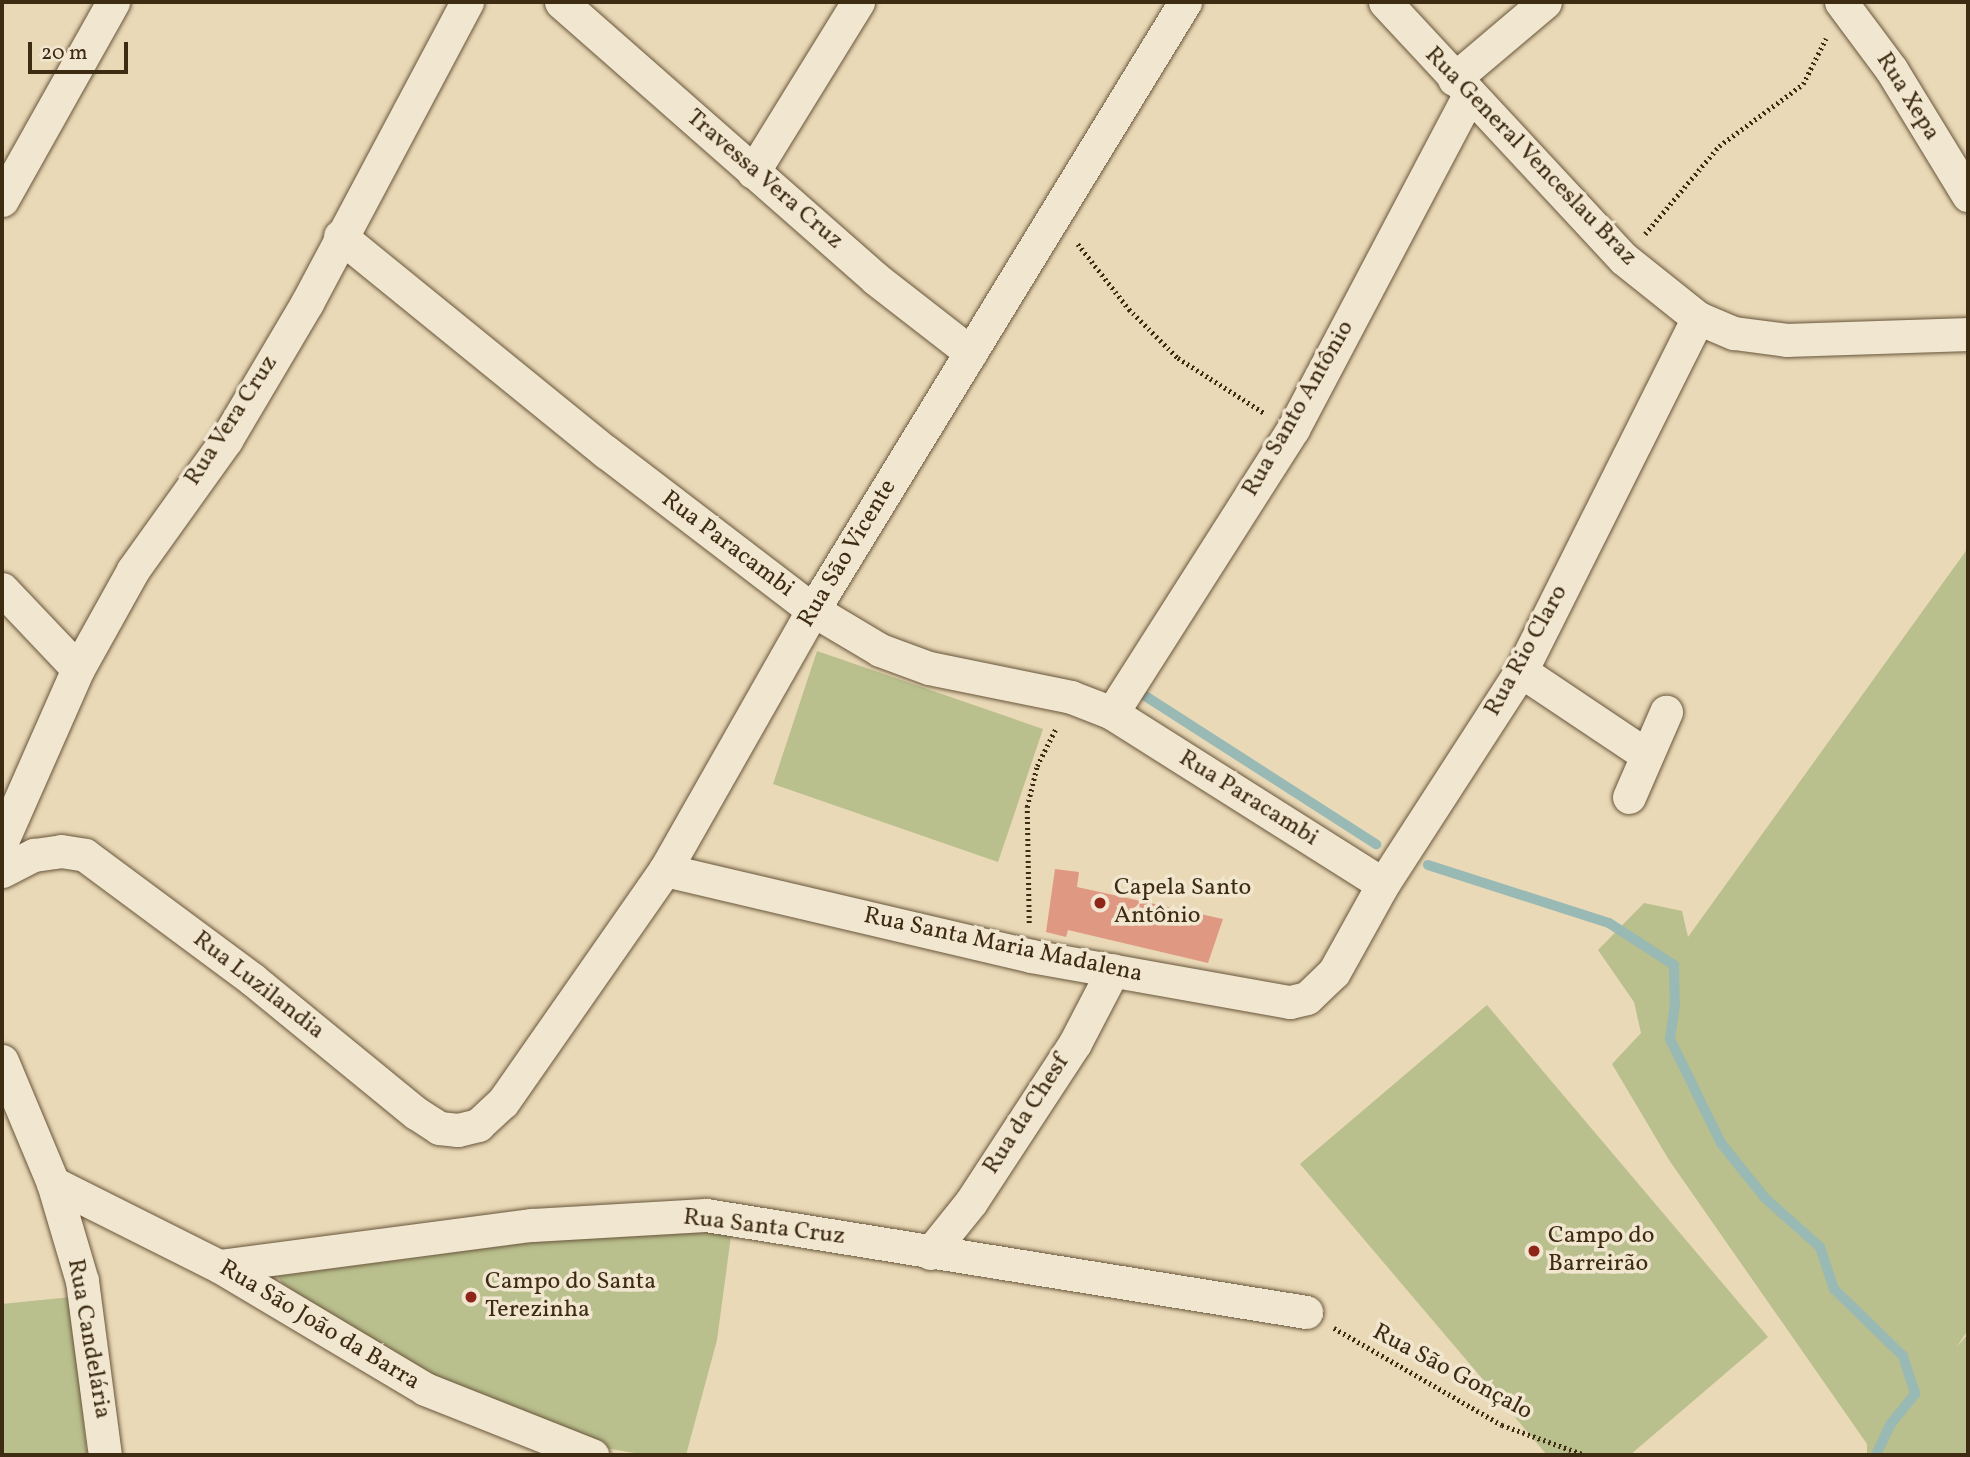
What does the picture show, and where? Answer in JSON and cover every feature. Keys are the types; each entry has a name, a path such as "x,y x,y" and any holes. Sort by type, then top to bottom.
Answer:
{"street":[{"path":"2,200 113,2"},
{"name":"Rua Vera Cruz","path":"2,841 78,669 159,528 226,440 307,303 340,236 467,2"},
{"name":"Travessa Vera Cruz","path":"561,2 753,172 971,353"},
{"path":"753,172 858,2"},
{"name":"Rua São Vicente","path":"503,1102 665,870 813,610 1185,2"},
{"name":"Rua General Venceslau Braz","path":"1385,2 1625,259 1698,318 1734,333 1787,340 1968,334"},
{"path":"1462,87 1545,2"},
{"name":"Rua Xepa","path":"1847,8 1968,195"},
{"name":"Rua Santo Antônio","path":"1112,713 1293,429 1462,87"},
{"name":"Rua Paracambi","path":"340,236 606,452 813,610 880,649 929,668 1071,697 1112,713 1383,884"},
{"name":"Rua Rio Claro","path":"1334,972 1383,884 1521,671 1698,318"},
{"path":"2,589 78,669"},
{"path":"1521,671 1645,754"},
{"path":"1629,797 1645,754 1666,712"},
{"name":"Rua Luzilandia","path":"2,871 34,855 61,851 85,855 252,978 439,1128 458,1130 478,1125 503,1102"},
{"name":"Rua Santa Maria Madalena","path":"665,870 1031,956 1290,1002 1307,998 1334,972"},
{"name":"Rua da Chesf","path":"930,1254 971,1202 1075,1043 1113,970"},
{"name":"Rua Candelária","path":"2,1061 53,1182 82,1281 105,1455"},
{"name":"Rua São João da Barra","path":"53,1182 219,1266 425,1389 593,1455"},
{"name":"Rua Santa Cruz","path":"219,1266 532,1225 706,1216 811,1229 930,1254 1306,1312"}],"path":[{"path":"1625,259 1719,146 1802,84 1821,42 1847,8"},
{"path":"1072,187 1078,247 1129,309 1178,358 1234,397 1293,429"},
{"path":"1031,956 1027,807 1037,766 1071,697"},
{"name":"Rua São Gonçalo","path":"1306,1312 1502,1425 1585,1455"}],"green space":[{"path":"1968,548 1968,1330 1956,1348 1968,1334 1968,1455 1867,1455 1867,1444 1669,1160 1612,1064 1641,1033 1634,1002 1598,950 1644,903 1682,911 1688,937"},
{"path":"817,651 1043,729 998,862 773,784"},
{"name":"Campo do Barreirão","path":"1487,1005 1768,1337 1630,1455 1547,1455 1300,1164"},
{"path":"660,1225 731,1236 717,1340 686,1455 647,1455 586,1445 409,1371 282,1283 278,1276"},
{"path":"71,1297 87,1455 2,1455 2,1304"}],"building":[{"name":"Capela Santo Antônio","path":"1055,869 1079,872 1077,887 1223,919 1208,963 1068,930 1066,937 1046,932"}],"waterway":[{"path":"1139,692 1376,844"},
{"path":"1428,865 1609,923 1674,965 1675,1004 1670,1039 1721,1143 1765,1198 1820,1247 1834,1289 1903,1356 1915,1394 1890,1425 1876,1455"}],"place":[{"name":"Capela Santo Antônio","path":"1100,903"},
{"name":"Campo do Barreirão","path":"1534,1251"},
{"name":"Campo do Santa Terezinha","path":"471,1297"}]}
